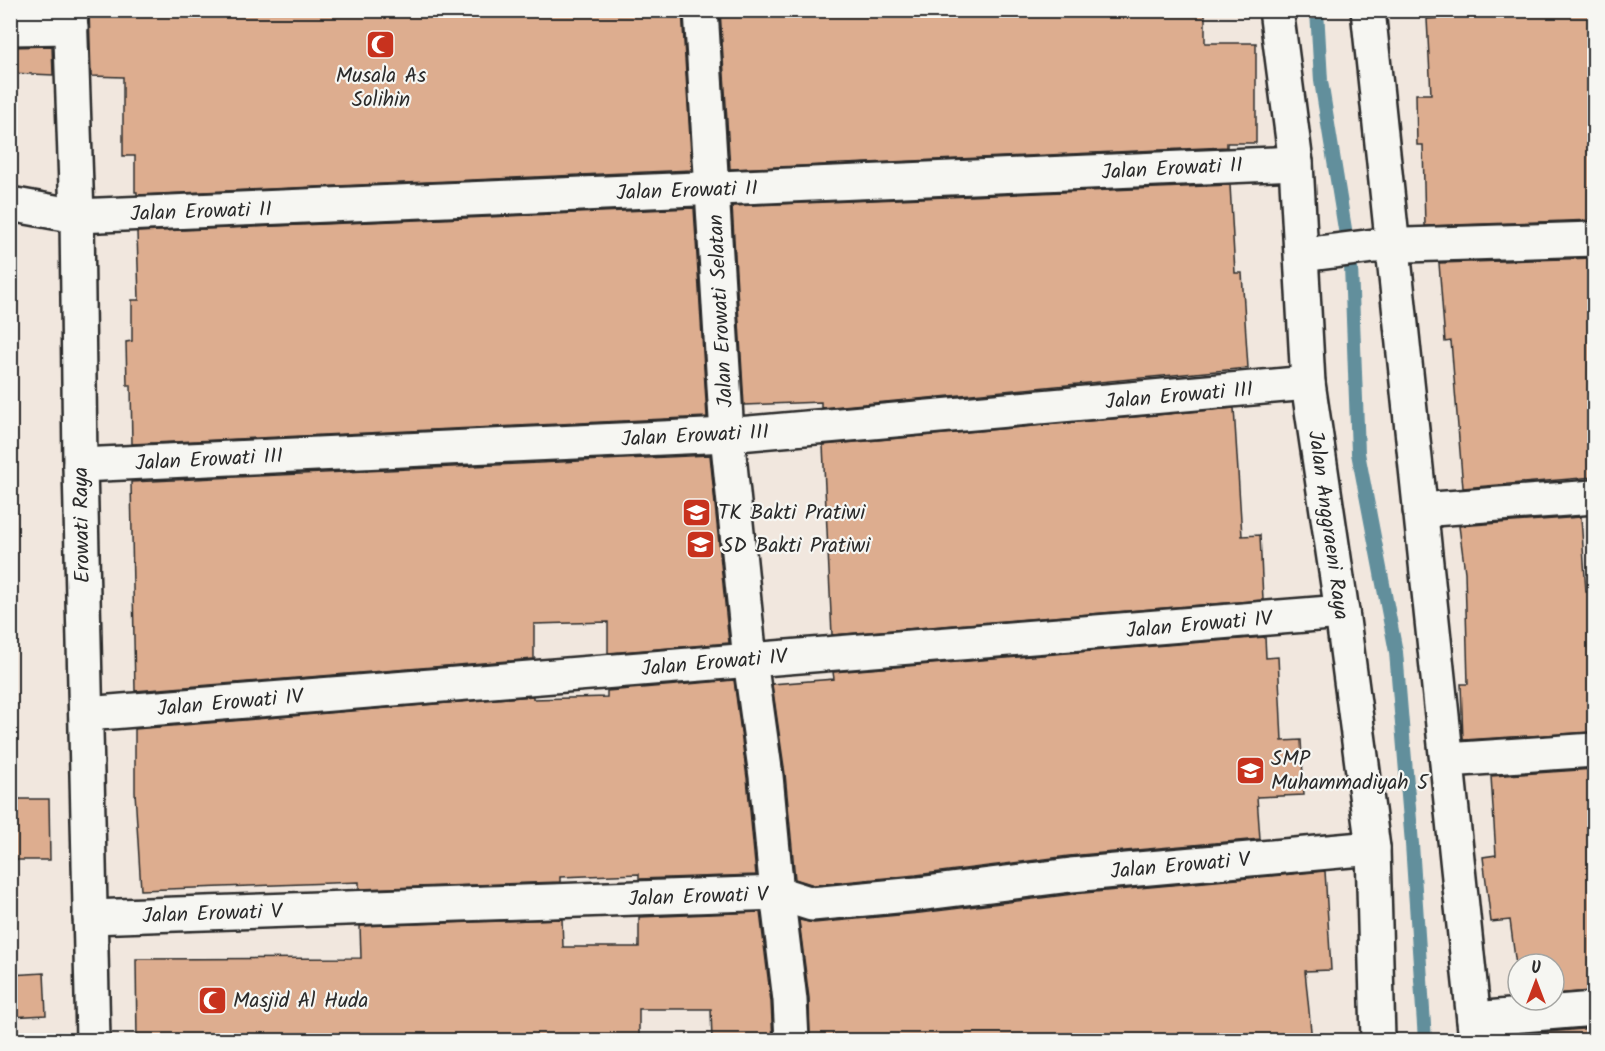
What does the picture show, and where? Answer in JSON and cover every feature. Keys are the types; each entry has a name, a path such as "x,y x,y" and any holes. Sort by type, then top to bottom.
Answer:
{"street":[{"name":"Jalan Erowati Selatan","path":"702,10 727,435 750,660 766,776 790,1000 792,1041"},
{"name":"Jalan Anggraeni Raya","path":"1276,10 1309,254 1308,383 1342,612 1373,848 1378,1041"},
{"path":"1368,10 1384,245 1420,510 1475,1030 1594,1009"},
{"path":"10,28 71,19"},
{"name":"Erowati Raya","path":"71,19 93,1041"},
{"name":"Jalan Erowati II","path":"10,204 77,216 1296,163"},
{"path":"1309,254 1384,245 1594,239"},
{"name":"Jalan Erowati III","path":"80,465 727,435 1308,383"},
{"path":"1420,510 1594,497"},
{"name":"Jalan Erowati IV","path":"86,714 1342,612"},
{"path":"1447,760 1594,750"},
{"name":"Jalan Erowati V","path":"90,917 777,893 812,904 918,894 1071,875 1373,848"}],"building":[{"path":"89,10 682,10 692,170 137,195 135,192 135,156 123,156 123,77 91,76"},
{"path":"720,10 1205,10 1205,43 1256,43 1256,143 1227,143 1227,147 730,169"},
{"path":"1546,10 1594,10 1594,220 1425,226 1423,145 1417,145 1416,94 1431,94 1427,19 1546,12"},
{"path":"52,46 53,75 10,73 10,47"},
{"path":"1230,185 1235,273 1242,273 1248,368 821,408 821,402 744,405 732,206"},
{"path":"694,208 707,417 132,444 131,385 127,385 126,342 132,341 132,300 139,300 137,232"},
{"path":"1594,258 1594,477 1463,488 1451,341 1445,342 1439,263"},
{"path":"1234,408 1242,536 1260,535 1263,600 832,635 823,445"},
{"path":"710,455 729,643 608,653 608,622 534,624 534,659 135,691 131,482"},
{"path":"1581,517 1586,592 1589,592 1590,660 1594,660 1594,732 1463,740 1461,684 1468,684 1465,572 1459,526"},
{"path":"1265,637 1266,658 1278,657 1282,741 1301,740 1304,795 1257,797 1260,839 1069,856 814,885 795,879 785,774 772,684 834,679 833,672"},
{"path":"734,680 747,778 756,875 639,879 639,874 560,877 560,882 359,889 359,882 141,890 135,792 135,729 533,696 533,699 607,697 607,691"},
{"path":"1594,769 1594,991 1566,993 1566,952 1514,952 1510,920 1491,922 1483,857 1496,855 1491,776"},
{"path":"10,799 49,799 50,860 10,860"},
{"path":"1325,871 1331,970 1305,971 1312,1041 810,1041 809,998 799,920 814,923 920,913 1073,894"},
{"path":"760,912 771,1002 773,1041 712,1041 711,1009 639,1009 639,1041 137,1041 136,959 361,958 360,926 562,919 563,947 639,947 639,917"},
{"path":"44,973 46,1015 10,1017 10,975"},
{"path":"1594,1028 1594,1041 1526,1041 1525,1034"}],"waterway":[{"path":"1317,10 1321,81 1351,266 1358,453 1396,652 1425,1040"}],"place":[{"name":"Musala As Solihin","path":"381,44"},
{"name":"TK Bakti Pratiwi","path":"697,512"},
{"name":"SD Bakti Pratiwi","path":"701,545"},
{"name":"SMP Muhammadiyah 5","path":"1250,770"},
{"name":"Masjid Al Huda","path":"212,1000"}]}
